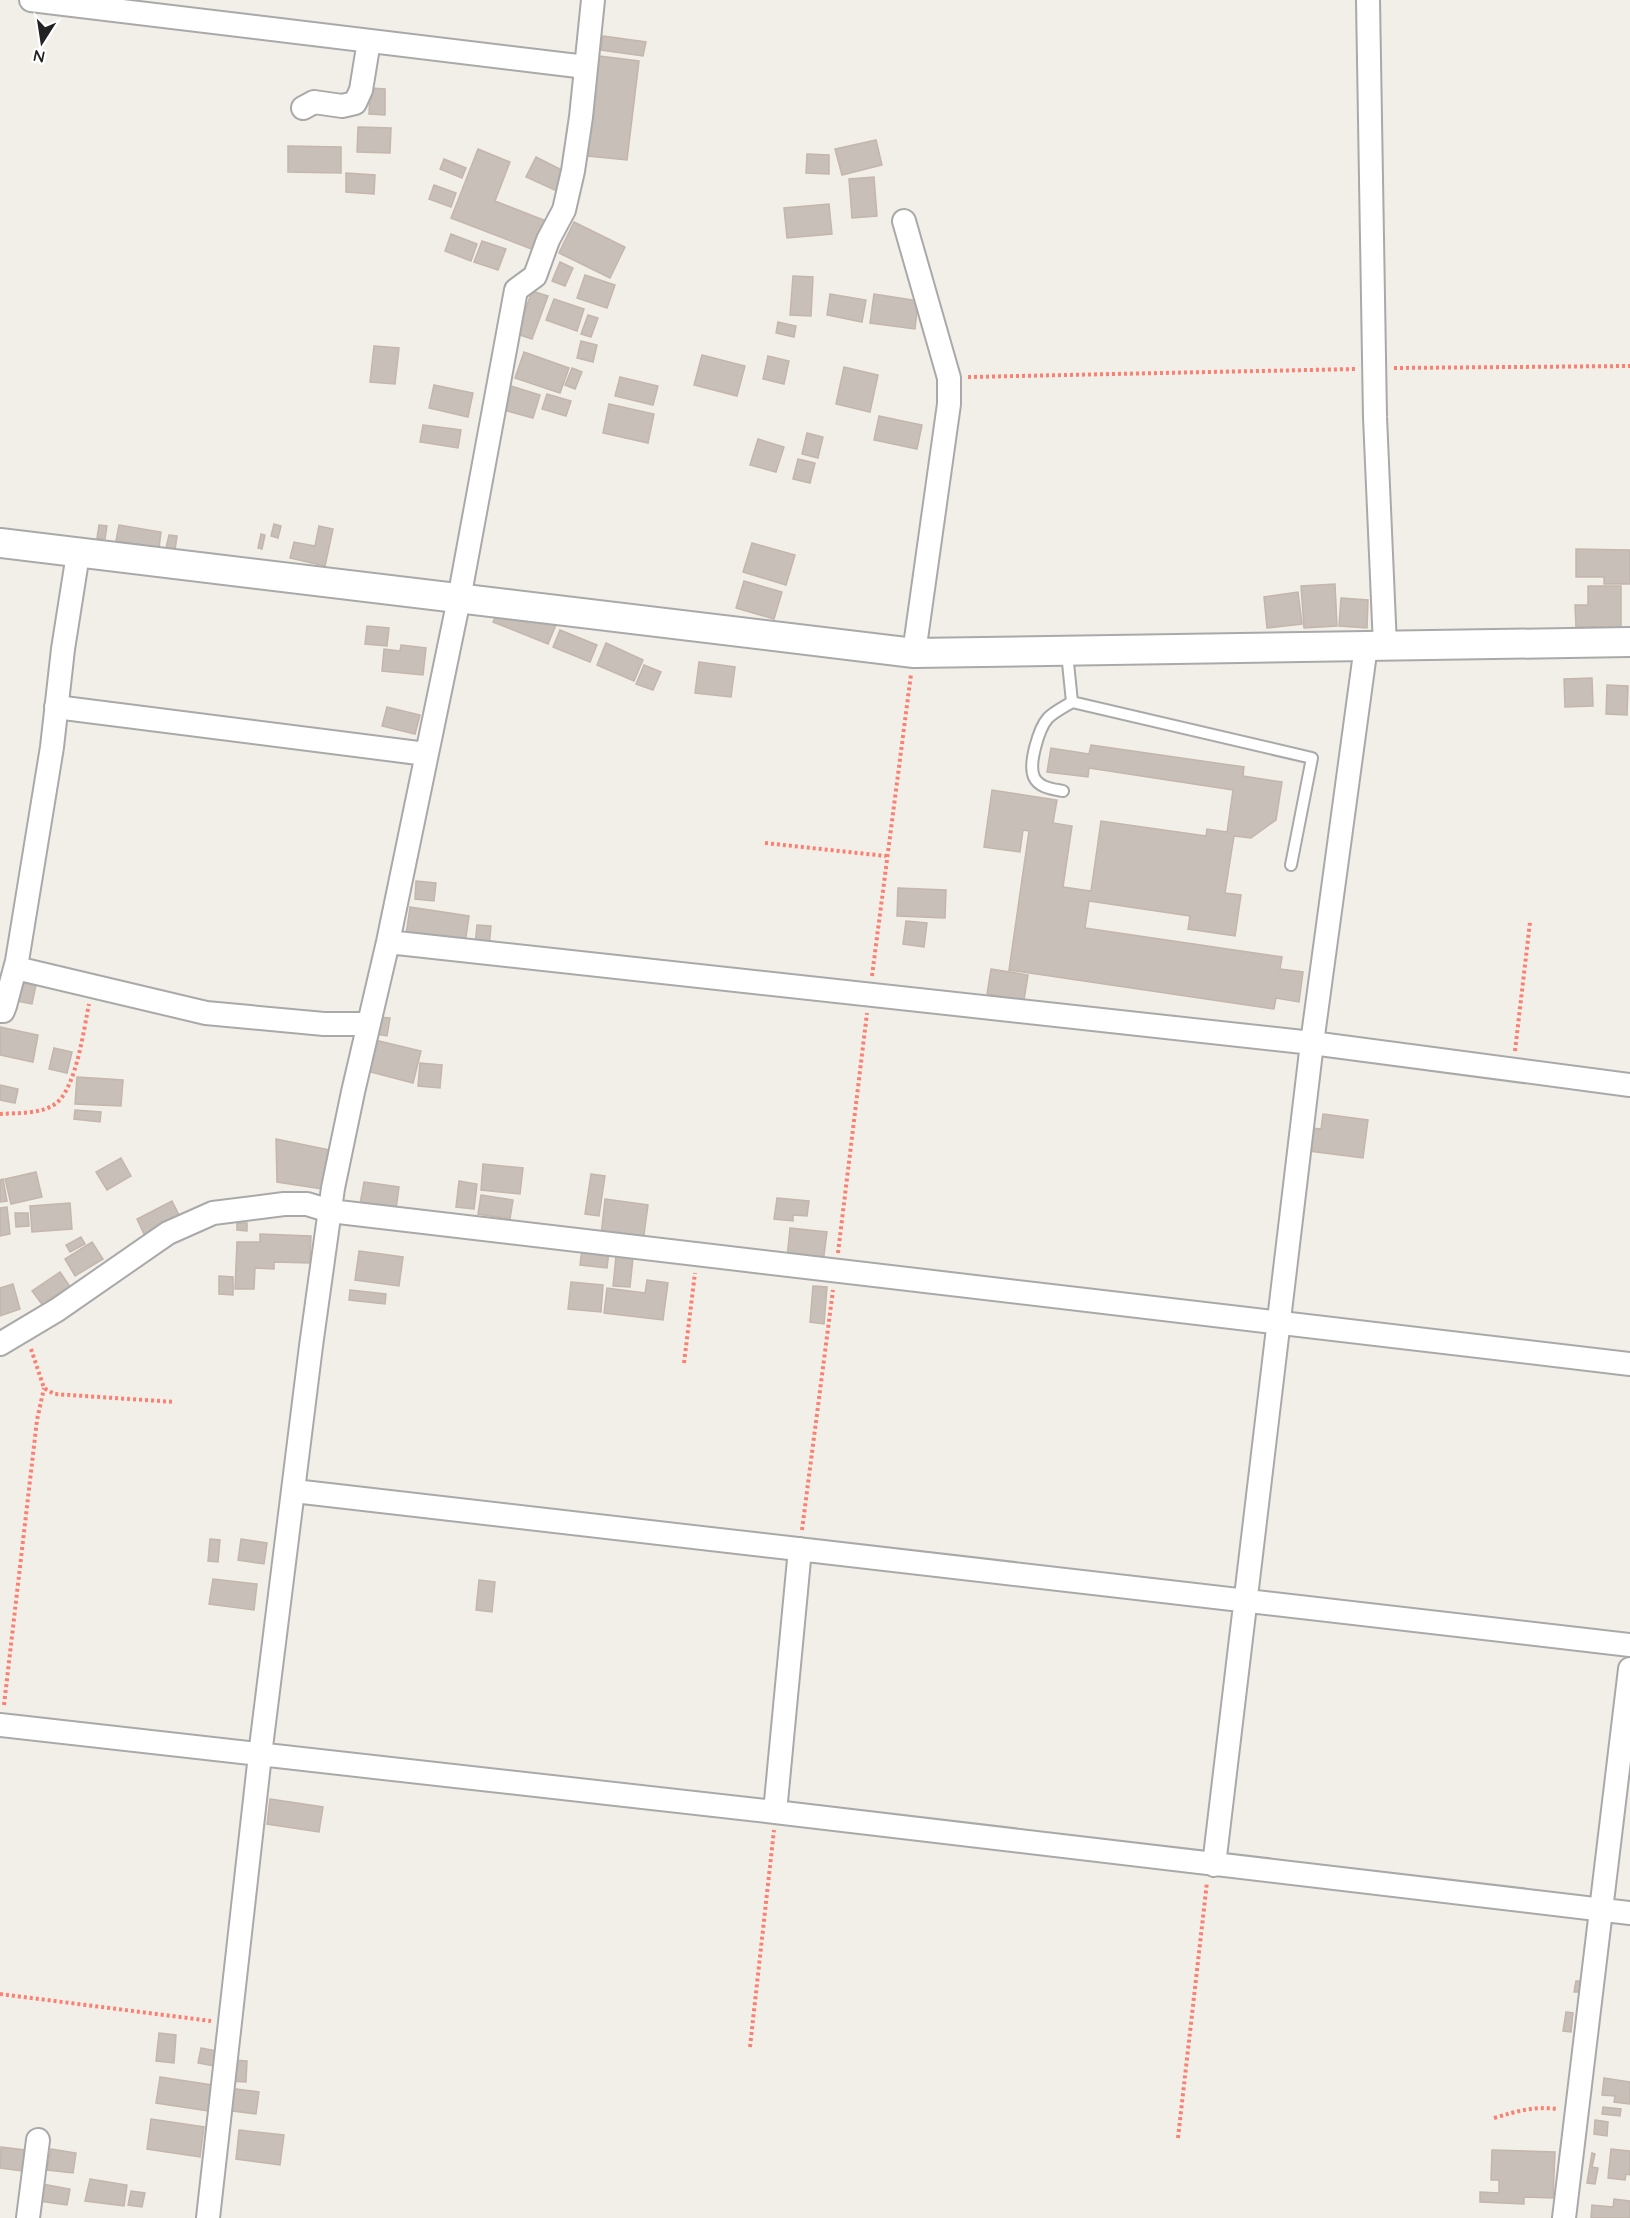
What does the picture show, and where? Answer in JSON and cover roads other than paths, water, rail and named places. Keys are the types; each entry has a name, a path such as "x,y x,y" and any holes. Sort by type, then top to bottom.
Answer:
{"street":[{"path":"31,0 586,67"},
{"path":"207,2218 260,1755 330,1211 353,1092 388,942 459,599 516,290 535,276 548,240 564,210 573,171 593,0"},
{"path":"1212,1864 1246,1601 1312,1042 1375,646 1374,368 1368,0"},
{"path":"303,108 314,102 342,106 355,103 361,90 369,41"},
{"path":"904,221 949,378 949,404 914,652"},
{"path":"0,543 914,652 1630,642"},
{"path":"0,1011 3,1011 6,1006 16,968 52,747 63,649 78,554"},
{"path":"56,707 426,754"},
{"path":"388,942 1312,1042 1630,1084"},
{"path":"16,968 206,1013 324,1024 369,1024"},
{"path":"0,1344 107,1277 168,1233 213,1214 284,1204 307,1204 330,1211 1630,1364"},
{"path":"294,1491 1630,1645"},
{"path":"776,1812 800,1550"},
{"path":"1564,2218 1630,1669"},
{"path":"1,1725 776,1812 1630,1912"},
{"path":"28,2218 38,2140"}],"lane":[{"path":"1067,650 1072,702"},
{"path":"1063,791 1043,786 1034,777 1033,760 1038,736 1048,718 1072,702 1312,758 1291,865"}]}
